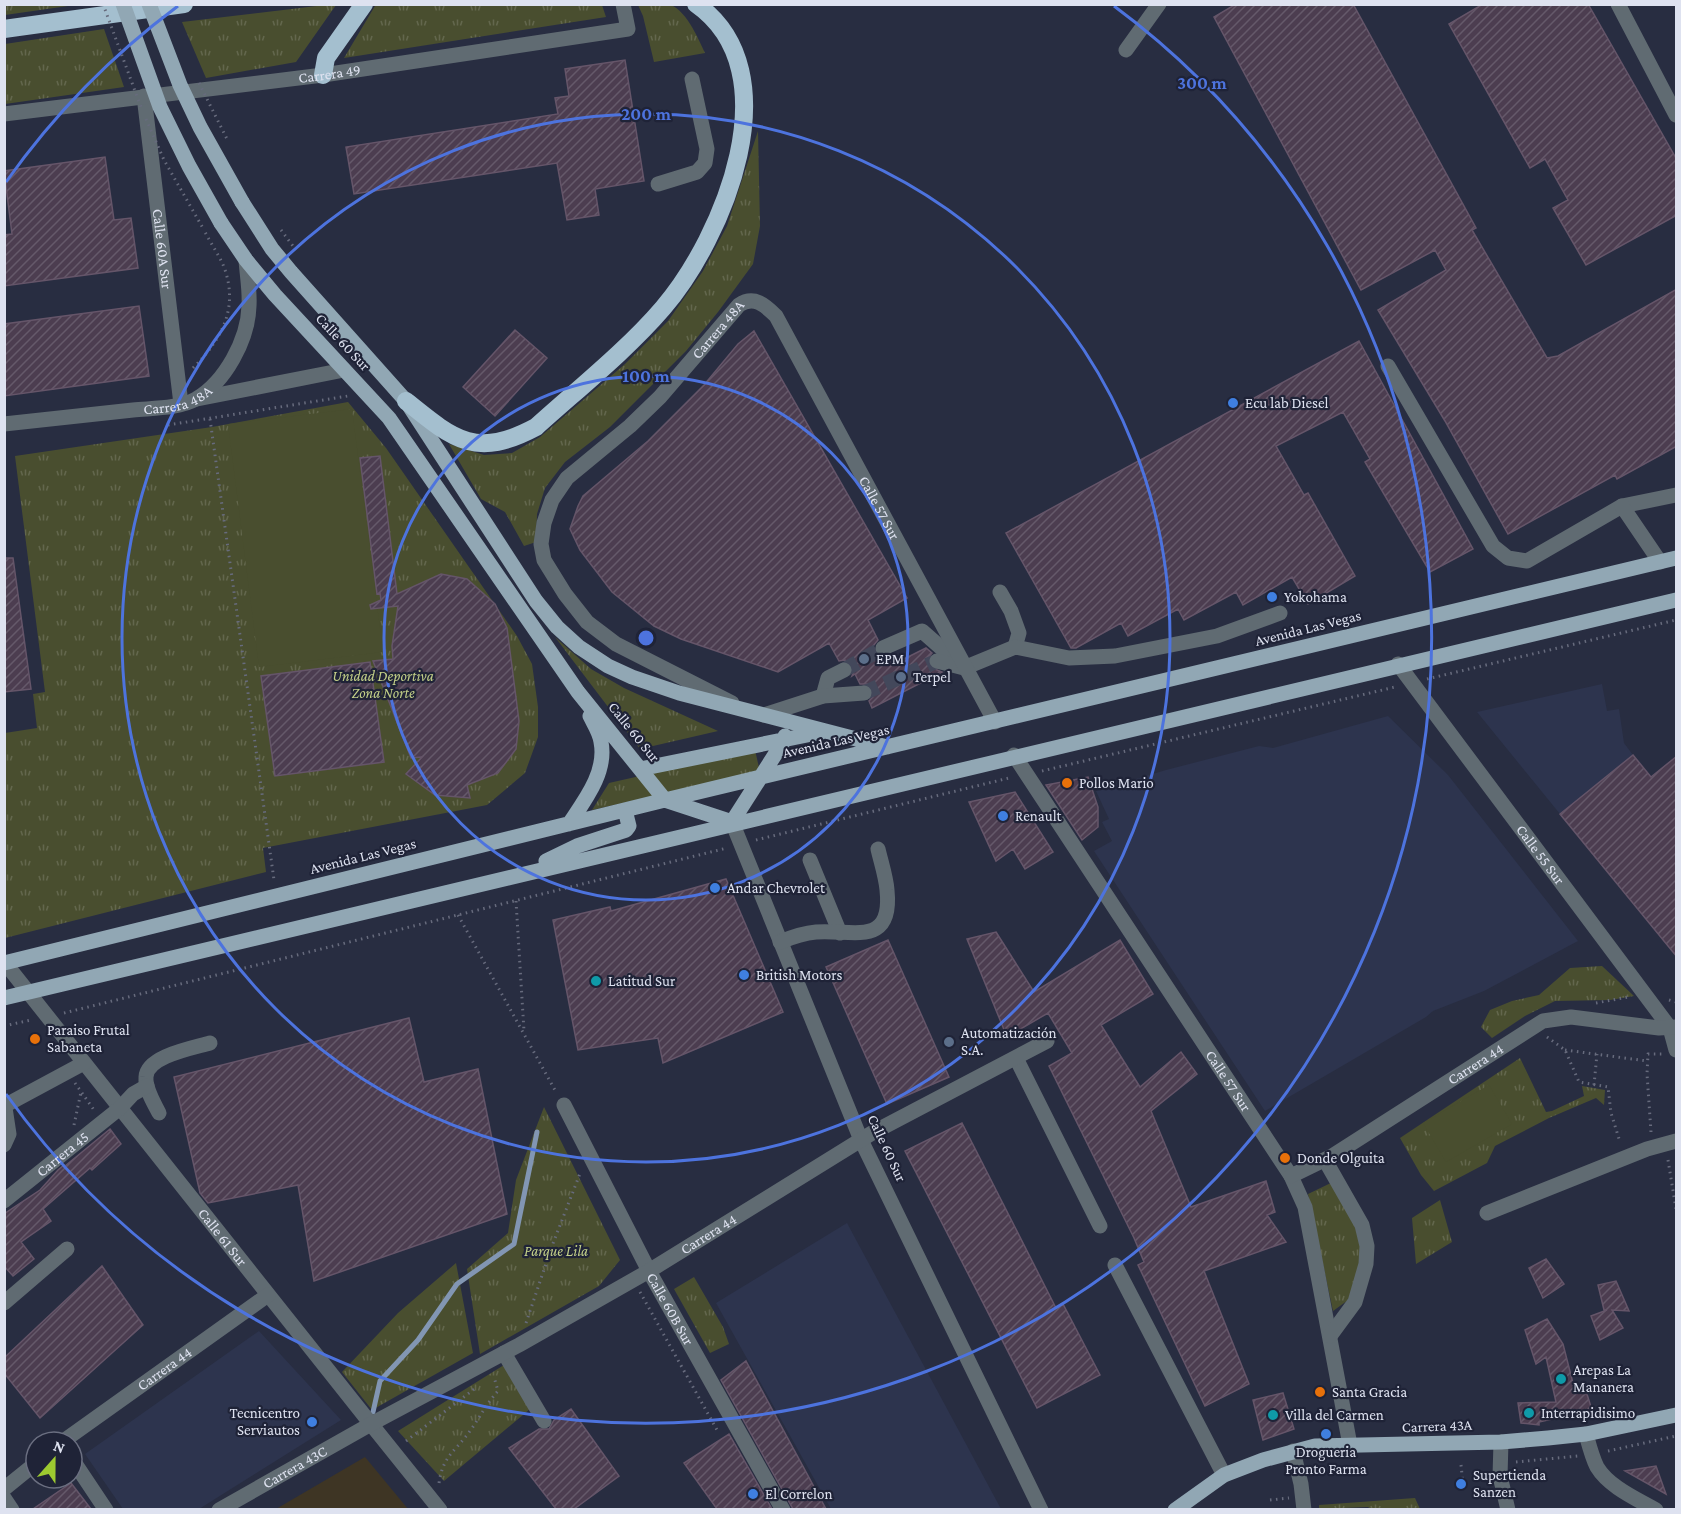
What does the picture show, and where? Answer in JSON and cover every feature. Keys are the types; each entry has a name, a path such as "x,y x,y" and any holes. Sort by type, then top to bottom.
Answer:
{"highway":[{"path":"4,29 184,4"},
{"path":"323,75 326,58 364,4"},
{"path":"406,401 462,441 493,443 515,438 536,427 645,328 683,282 700,256 729,189 741,142 743,117 741,70 732,46 719,27 696,4"}],"main road":[{"name":"Calle 60 Sur","path":"123,4 160,107 221,223 246,260 296,319 390,418 578,692 665,800"},
{"name":"Calle 60 Sur","path":"149,4 180,85 242,202 272,249 406,401 518,574 557,627 598,660 632,677 679,693 890,747"},
{"name":"Avenida Las Vegas","path":"5,963 665,800 1677,558"},
{"path":"4,998 732,822 1677,600"},
{"path":"569,824 596,780 602,743 578,692"},
{"path":"732,822 785,740 786,731 780,719"},
{"path":"640,769 827,731"},
{"path":"665,800 732,822"},
{"path":"519,874 577,846 626,830 629,826 625,810"},
{"name":"Carrera 43A","path":"1175,1509 1224,1475 1293,1451 1315,1446 1501,1442 1586,1434 1677,1415"}],"street":[{"name":"Carrera 49","path":"4,114 323,75 628,29 623,4"},
{"path":"1126,50 1159,4"},
{"path":"1618,4 1677,116"},
{"path":"658,184 697,172 705,163 707,149 692,79"},
{"name":"Calle 60A Sur","path":"144,96 188,402"},
{"name":"Carrera 48A","path":"4,424 188,402 220,378 234,356 244,331 249,308 246,260"},
{"name":"Carrera 48A","path":"544,523 552,500 567,478 630,426 660,397 739,306 746,301 755,301"},
{"name":"Calle 57 Sur","path":"755,301 765,305 776,316 995,722"},
{"path":"1388,366 1493,546 1508,558 1527,561 1622,506 1677,495"},
{"path":"188,402 344,370"},
{"path":"1622,506 1659,562"},
{"name":"Calle 60 Sur","path":"544,523 541,544 544,560 565,594 587,622 616,644 743,709"},
{"path":"1000,592 1011,611 1019,633 1015,647"},
{"path":"937,661 964,668 1015,647 1069,658 1115,656 1216,636 1280,613"},
{"path":"883,648 922,631 964,668"},
{"name":"Calle 55 Sur","path":"1398,664 1668,1028 1677,1050"},
{"path":"823,696 828,678 844,669"},
{"path":"764,715 823,696 864,693"},
{"name":"Calle 57 Sur","path":"1014,755 1291,1176 1305,1207 1350,1445"},
{"name":"Calle 60 Sur","path":"732,822 861,1140 1041,1509"},
{"path":"780,942 817,932 864,934 880,925 886,917 888,890 878,849"},
{"path":"810,860 840,933"},
{"name":"Calle 61 Sur","path":"5,963 440,1509"},
{"name":"Carrera 44","path":"1291,1176 1325,1160 1543,1021 1571,1017 1668,1028"},
{"name":"Carrera 44","path":"371,1425 491,1368 504,1353 649,1271 861,1140 1047,1041"},
{"path":"159,1113 147,1086 146,1076 151,1066 160,1059 210,1043"},
{"path":"1016,1058 1100,1226"},
{"path":"4,1145 9,1134 5,1103 84,1063"},
{"name":"Carrera 45","path":"4,1201 120,1108 133,1094 147,1086"},
{"name":"Calle 60B Sur","path":"564,1105 649,1271 783,1509"},
{"path":"1487,1214 1665,1144"},
{"path":"1325,1160 1362,1225 1367,1246 1366,1264 1355,1302 1330,1336"},
{"path":"4,1303 67,1249"},
{"path":"1115,1265 1224,1475"},
{"name":"Carrera 44","path":"78,1430 205,1334 268,1295"},
{"path":"504,1353 544,1421"},
{"name":"Carrera 43C","path":"219,1509 371,1425"},
{"path":"1586,1434 1601,1472 1656,1509"},
{"path":"1501,1442 1500,1476 1508,1509"},
{"path":"1293,1451 1304,1509"},
{"path":"4,1489 24,1473"},
{"path":"84,1477 106,1509"},
{"path":"4,1497 12,1509"}],"path":[{"path":"197,80 230,143"},
{"path":"192,368 209,352 222,332 230,293 224,267 204,230"},
{"path":"168,425 350,395"},
{"path":"210,418 274,882"},
{"path":"777,834 1677,620"},
{"path":"61,1014 710,853"},
{"path":"516,901 525,1035"},
{"path":"458,915 564,1105"},
{"path":"1668,1028 1663,1054 1648,1054 1648,1098 1665,1144 1677,1209"},
{"path":"1545,1035 1565,1050 1647,1061"},
{"path":"1565,1050 1578,1082 1608,1087 1611,1113 1620,1144"},
{"path":"1594,1085 1597,1054"},
{"path":"69,1149 81,1092"},
{"path":"519,1345 552,1246 588,1153"},
{"path":"392,1451 491,1368 498,1391 489,1400 469,1433 451,1451 441,1471 438,1485"},
{"path":"1499,1464 1592,1454 1677,1436"},
{"path":"1461,1466 1463,1484"}],"shaded area":[{"path":"1602,684 1607,711 1619,709 1624,743 1633,755 1560,814 1477,712"},
{"path":"1388,716 1448,775 1578,941 1484,991 1433,1011 1265,1111 1094,851 1112,841 1102,822 1109,819 1096,791 1259,746 1273,748"},
{"path":"847,1223 1001,1509 831,1509 716,1303"},
{"path":"259,1331 341,1420 199,1509 123,1509 85,1454"},
{"path":"365,1457 408,1509 276,1509"}],"green space":[{"path":"5,4 75,4 75,5 5,15"},
{"path":"667,4 674,6 690,24 705,53 654,62 643,16 638,5"},
{"path":"336,5 296,62 206,78 182,22"},
{"path":"602,5 606,17 344,58 375,6"},
{"path":"104,29 124,87 5,104 5,44"},
{"path":"758,131 760,226 753,264 686,351 610,427 565,462 545,488 537,514 536,542 524,546 505,512 481,499 449,444 484,455 512,453 540,437 625,364 668,321 703,271 727,226"},
{"name":"Unidad Deportiva Zona Norte","path":"348,402 386,448 517,636 532,664 538,707 538,737 525,773 487,805 263,848 266,872 5,938 5,733 37,728 33,694 45,692 15,456 212,427"},
{"path":"352,409 383,652 259,667 228,424"},
{"path":"555,637 591,669 624,688 718,731 640,749"},
{"path":"755,750 760,772 592,810 609,783"},
{"path":"1602,966 1634,996 1610,1000 1555,1001 1525,1016 1492,1038 1481,1027 1490,1010 1512,1001 1539,995 1570,968"},
{"path":"1520,1058 1546,1112 1584,1096 1582,1086 1605,1090 1604,1105 1596,1098 1549,1118 1495,1146 1487,1163 1434,1191 1421,1175 1400,1138"},
{"path":"1489,1085 1512,1124 1446,1162 1423,1123"},
{"name":"Parque Lila","path":"544,1107 620,1260 599,1286 480,1354 467,1269 508,1233 516,1180"},
{"path":"1335,1181 1362,1233 1361,1258 1351,1298 1333,1311 1308,1194"},
{"path":"1440,1200 1452,1242 1416,1264 1412,1218"},
{"path":"456,1263 473,1353 372,1410 342,1372 398,1313"},
{"path":"694,1277 723,1327 729,1344 710,1353 674,1289"},
{"path":"504,1365 530,1409 444,1481 398,1431"},
{"path":"1415,1498 1420,1509 1372,1510 1368,1507 1319,1509 1319,1505"}],"building":[{"path":"1236,4 1353,4 1476,228 1472,230 1547,358 1558,356 1677,289 1677,446 1617,479 1615,475 1508,534 1445,421 1378,310 1446,270 1435,250 1361,290 1214,17"},
{"path":"1483,4 1588,4 1677,160 1677,215 1586,265 1553,208 1568,200 1545,159 1530,168 1449,24"},
{"path":"625,60 644,181 595,189 599,215 567,220 557,163 354,194 346,147 558,114 555,98 569,96 565,69"},
{"path":"105,157 114,220 131,218 138,268 4,286 4,235 12,234 4,171"},
{"path":"139,306 149,376 4,396 4,324"},
{"path":"515,330 547,358 495,416 463,387"},
{"path":"754,331 907,598 868,620 878,640 873,646 874,652 881,658 888,657 892,665 926,648 932,653 927,659 930,667 942,672 872,708 869,701 873,697 872,688 868,684 860,684 855,674 852,676 854,671 852,665 845,660 839,661 829,643 778,672 681,639 654,626 612,592 580,550 570,529 583,496 648,441 704,385 738,344"},
{"path":"1359,341 1473,549 1430,572 1365,462 1370,459 1343,412 1276,446 1304,495 1308,493 1355,576 1308,604 1292,577 1243,605 1236,592 1184,620 1178,609 1128,636 1121,623 1076,648 1071,648 1006,533"},
{"path":"380,456 397,594 441,574 467,579 495,604 507,628 519,721 516,749 498,773 467,785 470,798 435,795 406,774 422,757 411,758 373,661 393,659 392,646 398,606 371,609 370,605 381,600 380,593 377,594 360,458"},
{"path":"4,558 13,558 31,689 4,692"},
{"path":"370,662 384,762 275,776 261,676"},
{"path":"1633,755 1651,777 1677,756 1677,957 1560,814"},
{"path":"1088,777 1098,807 1098,827 1082,840 1046,785"},
{"name":"Renault","path":"1015,792 1053,852 1025,869 1013,849 996,861 969,802"},
{"path":"726,879 783,1012 663,1063 658,1038 578,1050 553,920 610,907 611,911"},
{"path":"996,932 1034,992 1120,940 1153,994 1101,1025 1140,1087 1181,1052 1197,1074 1151,1111 1191,1207 1266,1181 1275,1212 1267,1215 1286,1242 1204,1271 1249,1384 1205,1406 1138,1265 1144,1262 1134,1238 1049,1066 1072,1053 1048,1013 1007,1037 967,939"},
{"path":"888,940 949,1077 887,1104 826,967"},
{"path":"409,1018 424,1082 478,1069 507,1214 314,1281 298,1185 208,1203 200,1193 174,1077"},
{"path":"962,1123 1056,1308 1063,1304 1100,1375 1037,1408 905,1151"},
{"path":"110,1129 121,1144 43,1209 51,1221 21,1242 34,1259 13,1276 4,1266 4,1214 40,1190 58,1170"},
{"path":"1546,1259 1564,1284 1543,1298 1529,1268"},
{"path":"102,1266 143,1325 40,1418 4,1373 4,1358"},
{"path":"1616,1281 1629,1311 1612,1310 1623,1328 1600,1340 1591,1316 1607,1310 1604,1310 1598,1285"},
{"path":"1547,1319 1563,1344 1575,1391 1585,1388 1592,1410 1539,1422 1539,1425 1521,1423 1518,1403 1556,1402 1546,1357 1536,1364 1525,1330"},
{"path":"746,1361 826,1509 793,1509 721,1380"},
{"name":"Villa del Carmen","path":"1283,1393 1294,1429 1263,1440 1253,1400"},
{"path":"571,1409 619,1476 574,1509 556,1509 509,1448 539,1429 549,1429 554,1420"},
{"path":"729,1434 772,1509 717,1509 684,1463"},
{"path":"1656,1466 1666,1494 1625,1471"},
{"path":"61,1490 76,1490 91,1509 33,1509"}],"waterway":[{"path":"373,1412 380,1381 418,1340 457,1284 514,1244 537,1132"}],"tunnel":[{"path":"844,670 883,648"},
{"path":"864,693 937,661"}],"place":[{"name":"Ecu lab Diesel","path":"1233,403"},
{"name":"Yokohama","path":"1272,597"},
{"name":"EPM","path":"864,659"},
{"name":"Terpel","path":"901,677"},
{"name":"Pollos Mario","path":"1067,783"},
{"name":"Renault","path":"1003,816"},
{"name":"Andar Chevrolet","path":"715,888"},
{"name":"British Motors","path":"744,975"},
{"name":"Latitud Sur","path":"596,981"},
{"name":"Paraiso Frutal Sabaneta","path":"35,1039"},
{"name":"Automatización S.A.","path":"949,1042"},
{"name":"Donde Olguita","path":"1285,1158"},
{"name":"Arepas La Mananera","path":"1561,1379"},
{"name":"Santa Gracia","path":"1320,1392"},
{"name":"Interrapidisimo","path":"1529,1413"},
{"name":"Villa del Carmen","path":"1273,1415"},
{"name":"Tecnicentro Serviautos","path":"312,1422"},
{"name":"Drogueria Pronto Farma","path":"1326,1434"},
{"name":"Supertienda Sanzen","path":"1461,1484"},
{"name":"El Correlon","path":"753,1494"}]}
